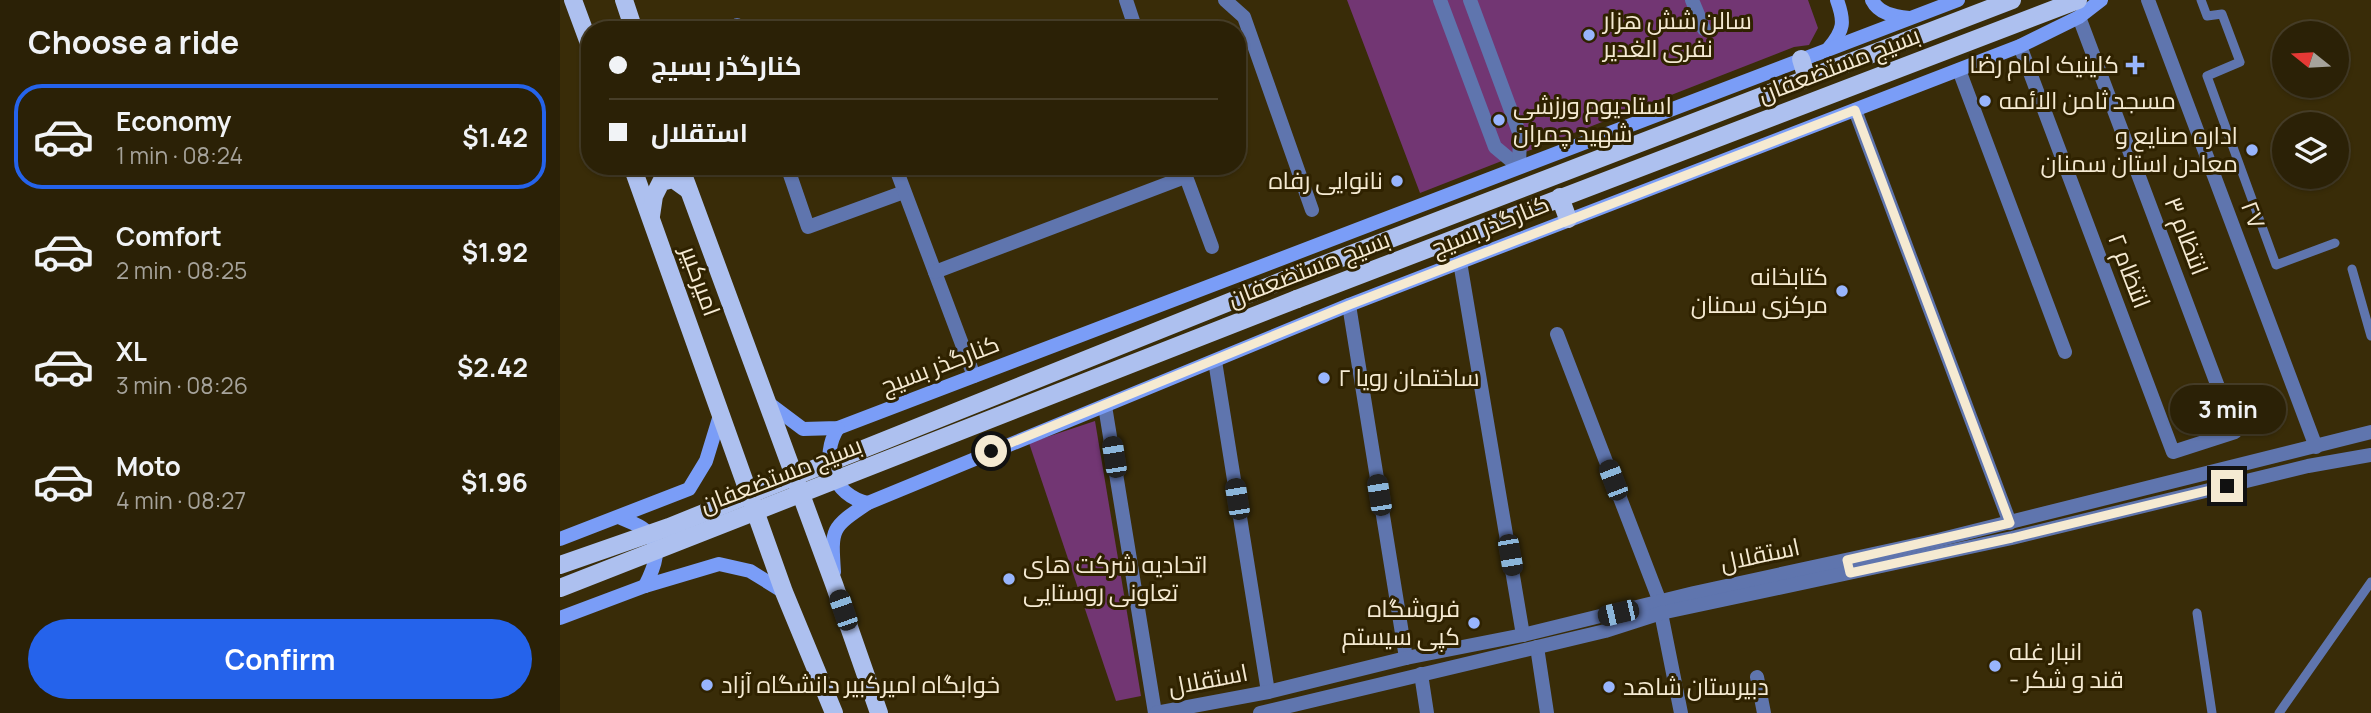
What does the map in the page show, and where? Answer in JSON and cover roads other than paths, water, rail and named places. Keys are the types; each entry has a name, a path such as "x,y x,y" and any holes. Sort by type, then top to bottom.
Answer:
{"main road":[{"path":"573,0 581,22"},
{"path":"624,0 631,21"},
{"path":"1829,48 1840,36 1842,26 1842,14 1837,0"},
{"path":"1872,0 1880,10 1891,16 1910,19"},
{"name":"کنارگذر بسیج","path":"765,401 803,429 838,428 1958,0"},
{"name":"بسیج مستضعفان","path":"560,565 669,527 1294,276 2012,0"},
{"name":"کنارگذر بسیج","path":"834,584 832,536 844,519 868,503 1349,305 2020,46 2078,8 2101,0"},
{"name":"بسیج مستضعفان","path":"560,588 1560,197 2078,8"},
{"path":"1801,59 1807,79"},
{"name":"امیرکبیر","path":"635,175 784,592 834,713"},
{"name":"امیرکبیر","path":"683,175 879,713"},
{"path":"651,218 654,196 661,182 673,179 687,188"},
{"path":"1560,197 1568,219"},
{"path":"560,538 689,489 706,461 721,412"},
{"path":"838,428 830,440 831,471 843,493 868,503"},
{"path":"620,517 645,530 655,546 656,565 645,586"},
{"path":"560,618 645,586 719,564 750,571 784,592"}],"street":[{"path":"1126,0 1133,21"},
{"path":"1224,0 1245,21"},
{"path":"1440,0 1495,147 1519,167"},
{"path":"1470,0 1520,135 1519,167"},
{"path":"1692,0 1703,29"},
{"name":"۲۷","path":"2148,0 2316,447"},
{"path":"1244,17 1248,1"},
{"name":"انتظام ۳","path":"2078,8 2235,432"},
{"path":"1246,23 1312,211"},
{"name":"انتظام ۲","path":"2020,46 2173,452 2235,432"},
{"path":"1959,70 2065,352"},
{"path":"1855,110 2010,523"},
{"path":"790,175 808,227 904,192"},
{"path":"898,175 974,376"},
{"path":"935,272 1176,175"},
{"path":"1184,175 1212,247"},
{"path":"1460,262 1523,635"},
{"path":"1349,305 1406,658"},
{"path":"1557,334 1661,608 1681,713"},
{"path":"1215,361 1268,692"},
{"path":"1105,406 1156,713"},
{"name":"استقلال","path":"1156,713 1268,692 1406,658 1661,608 1848,566 2371,432"},
{"name":"استقلال","path":"1848,566 2012,538 2308,466 2371,455"},
{"name":"استقلال","path":"1260,713 1537,647 1606,636 1661,608"},
{"path":"1537,647 1547,713"},
{"path":"1421,674 1427,713"},
{"path":"1330,677 1334,695"},
{"path":"1757,677 1764,713"}],"lane":[{"path":"2201,0 2207,16 2222,15 2240,62 2207,76 2276,265 2334,243"},
{"path":"2352,269 2371,336"},
{"path":"2279,713 2371,582"},
{"path":"2197,613 2212,713"}],"place":[{"name":"سالن شش هزار نفری الغدیر","path":"1589,35"},
{"name":"کلینیک امام رضا","path":"2135,65"},
{"name":"مسجد ثامن الائمه","path":"1985,101"},
{"name":"استادیوم ورزشی شهید چمران","path":"1499,120"},
{"name":"اداره صنایع و معادن استان سمنان","path":"2252,150"},
{"name":"نانوایی رفاه","path":"1397,181"},
{"name":"کتابخانه مرکزی سمنان","path":"1842,291"},
{"name":"ساختمان رویا ۲","path":"1324,378"},
{"name":"اتحادیه شرکت های تعاونی روستایی","path":"1009,579"},
{"name":"فروشگاه کپی سیستم","path":"1474,623"},
{"name":"انبار غله - قند و شکر","path":"1995,666"},
{"name":"خوابگاه امیرکبیر دانشگاه آزاد","path":"707,685"},
{"name":"دبیرستان شاهد","path":"1609,687"}]}
